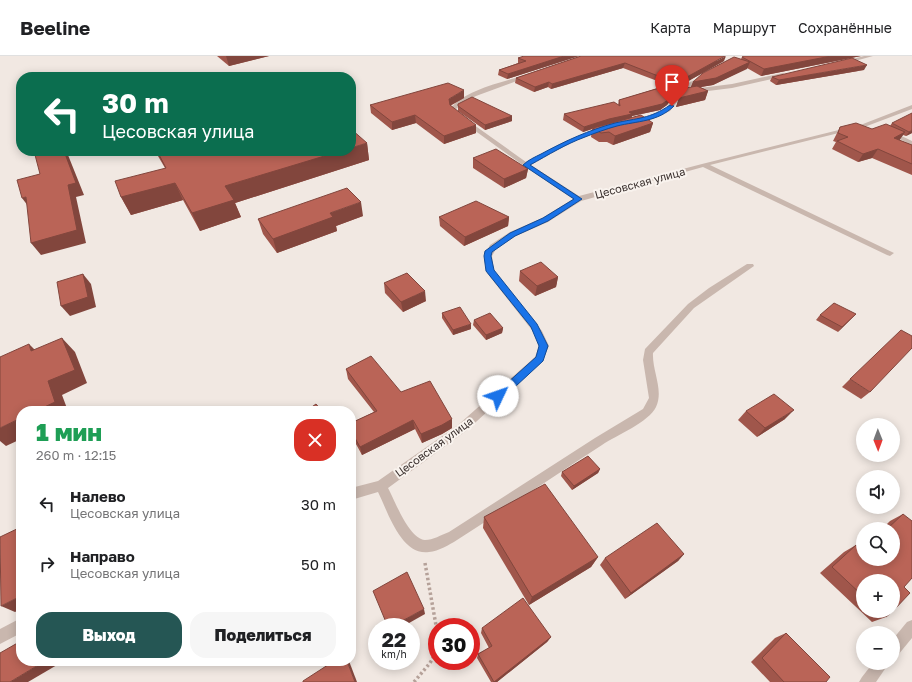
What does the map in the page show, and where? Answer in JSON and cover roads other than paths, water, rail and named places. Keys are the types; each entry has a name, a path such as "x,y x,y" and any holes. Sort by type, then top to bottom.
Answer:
{"street":[{"path":"838,64 871,56"},
{"path":"537,73 485,90 455,104 452,109 458,116 526,165 578,199"},
{"path":"629,122 646,120 661,114 672,106 680,93 687,86 708,74"},
{"path":"680,93 732,86 787,74"},
{"name":"Цесовская улица","path":"356,493 381,486 462,428 539,359 544,346 539,333 490,271 488,256 493,247 513,234 545,220 578,199 704,165 873,125 912,107"},
{"path":"526,165 568,142 609,127"},
{"path":"883,130 912,143"},
{"path":"704,165 890,253"},
{"path":"381,486 407,538 414,543 422,547 432,546 453,536 599,441 647,412 652,406 654,392 647,358 648,352 691,306 712,290 750,266"},
{"path":"900,642 912,627"},
{"path":"0,637 16,628"},
{"path":"867,682 876,670"}]}
